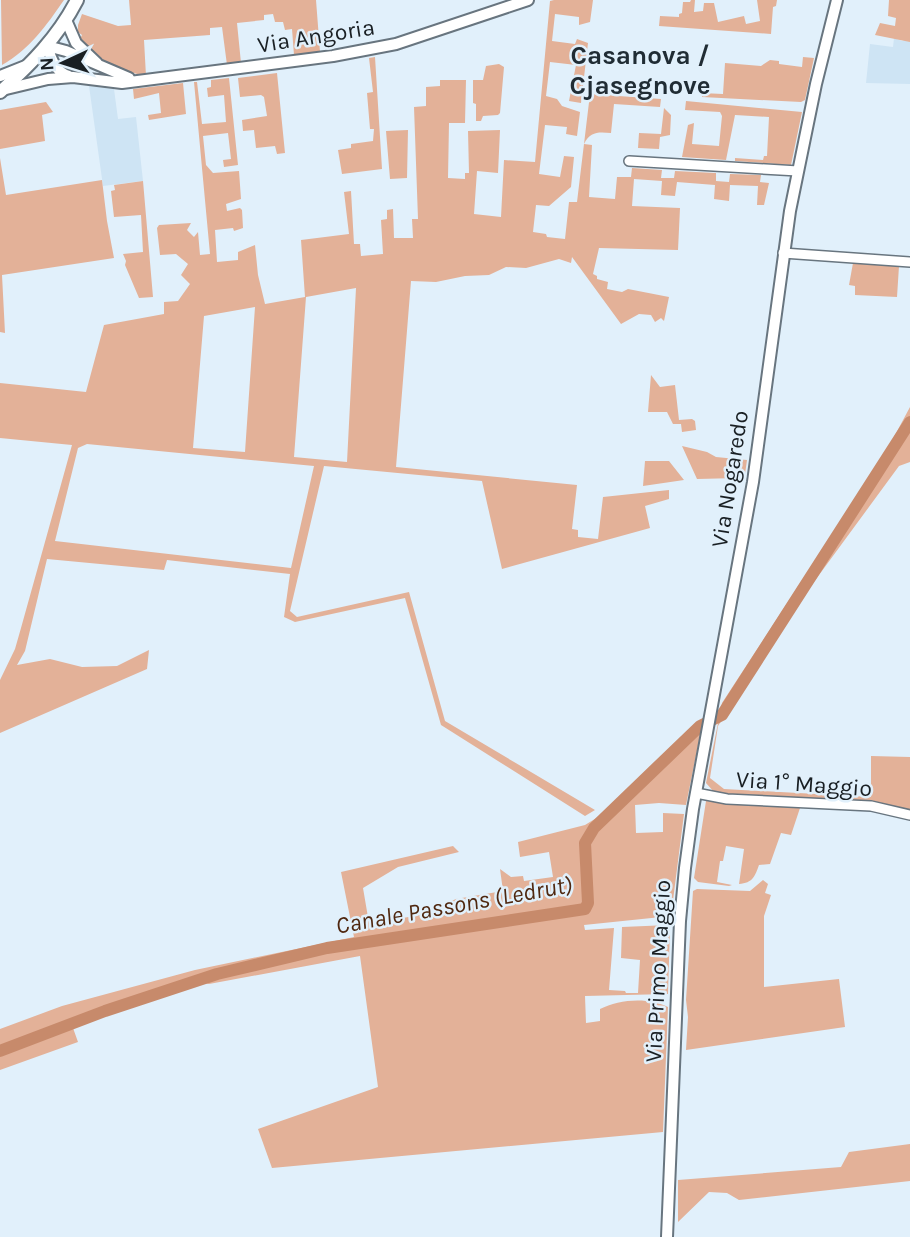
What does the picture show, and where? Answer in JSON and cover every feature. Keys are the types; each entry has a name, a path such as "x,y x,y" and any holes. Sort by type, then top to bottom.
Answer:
{"main road":[{"path":"1,91 47,46 77,0"}],"street":[{"name":"Via Angoria","path":"1,91 48,79 73,77 122,83 334,56 396,44 528,0"},
{"name":"Via Nogaredo","path":"710,719 753,482 783,253 797,172 837,0"},
{"name":"Via Angoria","path":"66,20 76,43 101,67"},
{"name":"Via Angoria","path":"47,46 66,51 121,76 145,81"},
{"path":"47,46 56,67 62,74 73,77"},
{"path":"0,76 30,64"},
{"path":"629,161 797,172"},
{"path":"783,253 910,262"},
{"name":"Via Primo Maggio","path":"667,1237 680,921 696,793 710,719"},
{"name":"Via 1° Maggio","path":"696,793 727,799 871,806 910,815"}],"shaded area":[{"path":"1,0 64,0 29,44 2,65"},
{"path":"129,0 316,0 320,52 294,55 292,29 285,30 283,22 275,22 273,14 264,15 264,20 237,23 241,63 227,65 222,27 210,28 210,35 144,40 146,76 117,68 102,59 80,39 82,35 78,32 82,14 118,26 131,25"},
{"path":"593,0 590,22 579,25 579,17 555,14 552,41 575,44 577,39 588,43 581,103 569,101 576,65 550,62 546,96 557,99 562,106 580,112 577,136 566,134 567,127 545,125 539,174 560,177 564,156 574,157 571,187 549,206 536,205 533,232 565,239 569,202 577,202 590,94 661,99 660,107 614,104 611,133 595,133 586,140 584,144 592,145 589,197 615,199 617,177 631,177 632,168 662,170 661,178 674,178 675,171 716,173 716,181 729,182 730,174 761,175 760,182 769,183 764,205 757,205 758,186 730,185 729,201 714,199 715,185 677,182 675,196 661,195 662,181 634,179 632,206 680,208 678,250 599,248 593,274 597,279 608,282 607,289 622,292 628,289 669,297 664,321 661,318 655,322 651,315 639,314 621,324 572,257 571,263 559,259 526,268 506,267 489,275 465,276 436,282 411,281 396,467 577,485 572,529 578,530 578,537 598,539 603,497 669,490 669,499 645,506 650,528 502,569 482,481 324,466 290,611 297,617 409,592 445,721 595,810 585,816 441,725 405,598 295,622 284,617 290,574 167,560 164,570 47,559 25,651 17,665 50,659 82,667 117,666 149,650 147,669 0,733 0,680 15,649 72,445 0,438 0,383 86,392 104,325 164,314 164,302 178,301 190,284 181,275 188,264 176,254 160,255 159,225 191,223 187,230 194,237 198,232 200,255 210,254 194,82 197,82 202,124 226,122 224,95 208,97 207,88 211,87 211,80 229,78 238,165 224,167 223,160 231,159 228,133 203,136 206,165 213,173 239,171 241,199 226,204 227,211 240,208 242,210 243,228 234,231 233,228 215,230 217,262 238,260 238,252 255,245 265,304 305,297 301,240 349,234 344,192 351,191 354,244 360,244 361,256 383,254 381,220 387,219 387,210 393,209 394,238 413,238 412,219 418,219 414,107 426,106 426,87 440,86 440,80 466,80 465,123 449,123 448,178 465,179 465,173 469,173 468,131 500,130 498,173 477,171 474,214 501,217 504,160 535,162 550,1","holes":["356,288 347,462 294,457 306,297","255,307 245,452 193,448 204,316","87,444 314,466 291,568 55,541 78,448"]},
{"path":"695,0 694,12 703,11 704,3 714,3 718,22 744,16 746,24 760,21 757,0 777,0 776,6 773,7 771,34 659,26 660,16 679,17 683,2"},
{"path":"889,0 910,0 910,42 875,35 880,23 895,26 896,18 888,16"},
{"path":"894,38 902,41 910,39 910,84 866,83 870,44 893,47"},
{"path":"375,57 382,169 342,174 338,150 351,148 351,144 373,141 374,129 370,129 367,93 373,92 369,58"},
{"path":"803,57 814,58 805,100 801,102 702,97 702,93 723,94 725,63 761,66 770,60 802,67"},
{"path":"499,64 504,67 500,113 483,116 481,121 476,121 473,80 483,80 486,66"},
{"path":"277,73 285,153 277,154 275,146 256,148 254,130 243,131 242,120 267,116 264,97 240,97 238,78"},
{"path":"183,83 186,114 149,120 148,115 161,113 159,93 134,99 133,89"},
{"path":"89,86 114,89 118,119 136,117 143,181 103,186"},
{"path":"686,101 802,112 791,165 735,161 735,158 763,160 764,156 767,156 769,117 735,115 726,160 682,157 688,125 694,123 692,144 719,146 722,116 720,112 685,110"},
{"path":"46,102 53,112 42,115 45,141 0,149 0,110"},
{"path":"664,108 671,115 670,135 660,137 659,149 638,148 639,133 661,134"},
{"path":"408,130 407,178 390,179 386,131"},
{"path":"0,158 6,195 102,180 114,258 2,275 5,333 0,332"},
{"path":"143,181 153,297 139,298 123,254 143,252 141,215 114,217 111,191 115,190 114,185"},
{"path":"853,263 899,266 897,297 855,295 855,286 849,285"},
{"path":"651,375 660,387 675,385 679,420 692,419 695,421 696,430 682,432 681,424 673,424 667,412 648,412"},
{"path":"910,407 910,462 899,466 808,590 718,726 710,778 724,789 871,797 871,756 910,757 910,810 871,802 724,795 714,792 706,783 722,703 887,450"},
{"path":"682,446 716,457 747,460 745,474 738,478 697,479"},
{"path":"645,461 669,461 684,480 643,486"},
{"path":"703,721 686,805 635,805 636,833 663,832 663,813 684,814 671,916 584,925 585,930 614,928 609,990 638,993 640,960 621,958 622,927 669,925 668,994 585,996 586,1023 600,1021 600,1009 616,1003 634,1000 668,1007 663,1132 272,1168 258,1129 378,1087 360,956 209,984 191,980 187,989 155,997 73,1028 78,1042 0,1070 0,1029 62,1006 195,970 354,937 341,872 453,846 459,852 398,867 363,888 370,929 391,925 391,920 420,915 456,899 503,891 500,869 511,877 523,876 524,881 553,877 549,852 520,857 518,842 585,825 598,817"},
{"path":"706,801 800,808 791,835 781,833 770,864 759,865 755,876 747,882 739,884 744,849 726,846 723,861 720,861 717,882 732,885 729,886 698,882 694,878"},
{"path":"763,880 768,884 765,893 771,895 764,916 764,987 839,979 845,1027 686,1050 686,1000 693,891 750,891"},
{"path":"910,1144 910,1181 739,1200 727,1193 709,1192 678,1222 678,1180 841,1167 849,1152"}],"waterway":[{"name":"Canale Passons (Ledrut)","path":"0,1051 105,1011 217,974 327,948 585,909 588,903 585,843 594,828 700,726 722,715 910,422"}],"district":[{"name":"Casanova / Cjasegnove","path":"640,70"}]}
